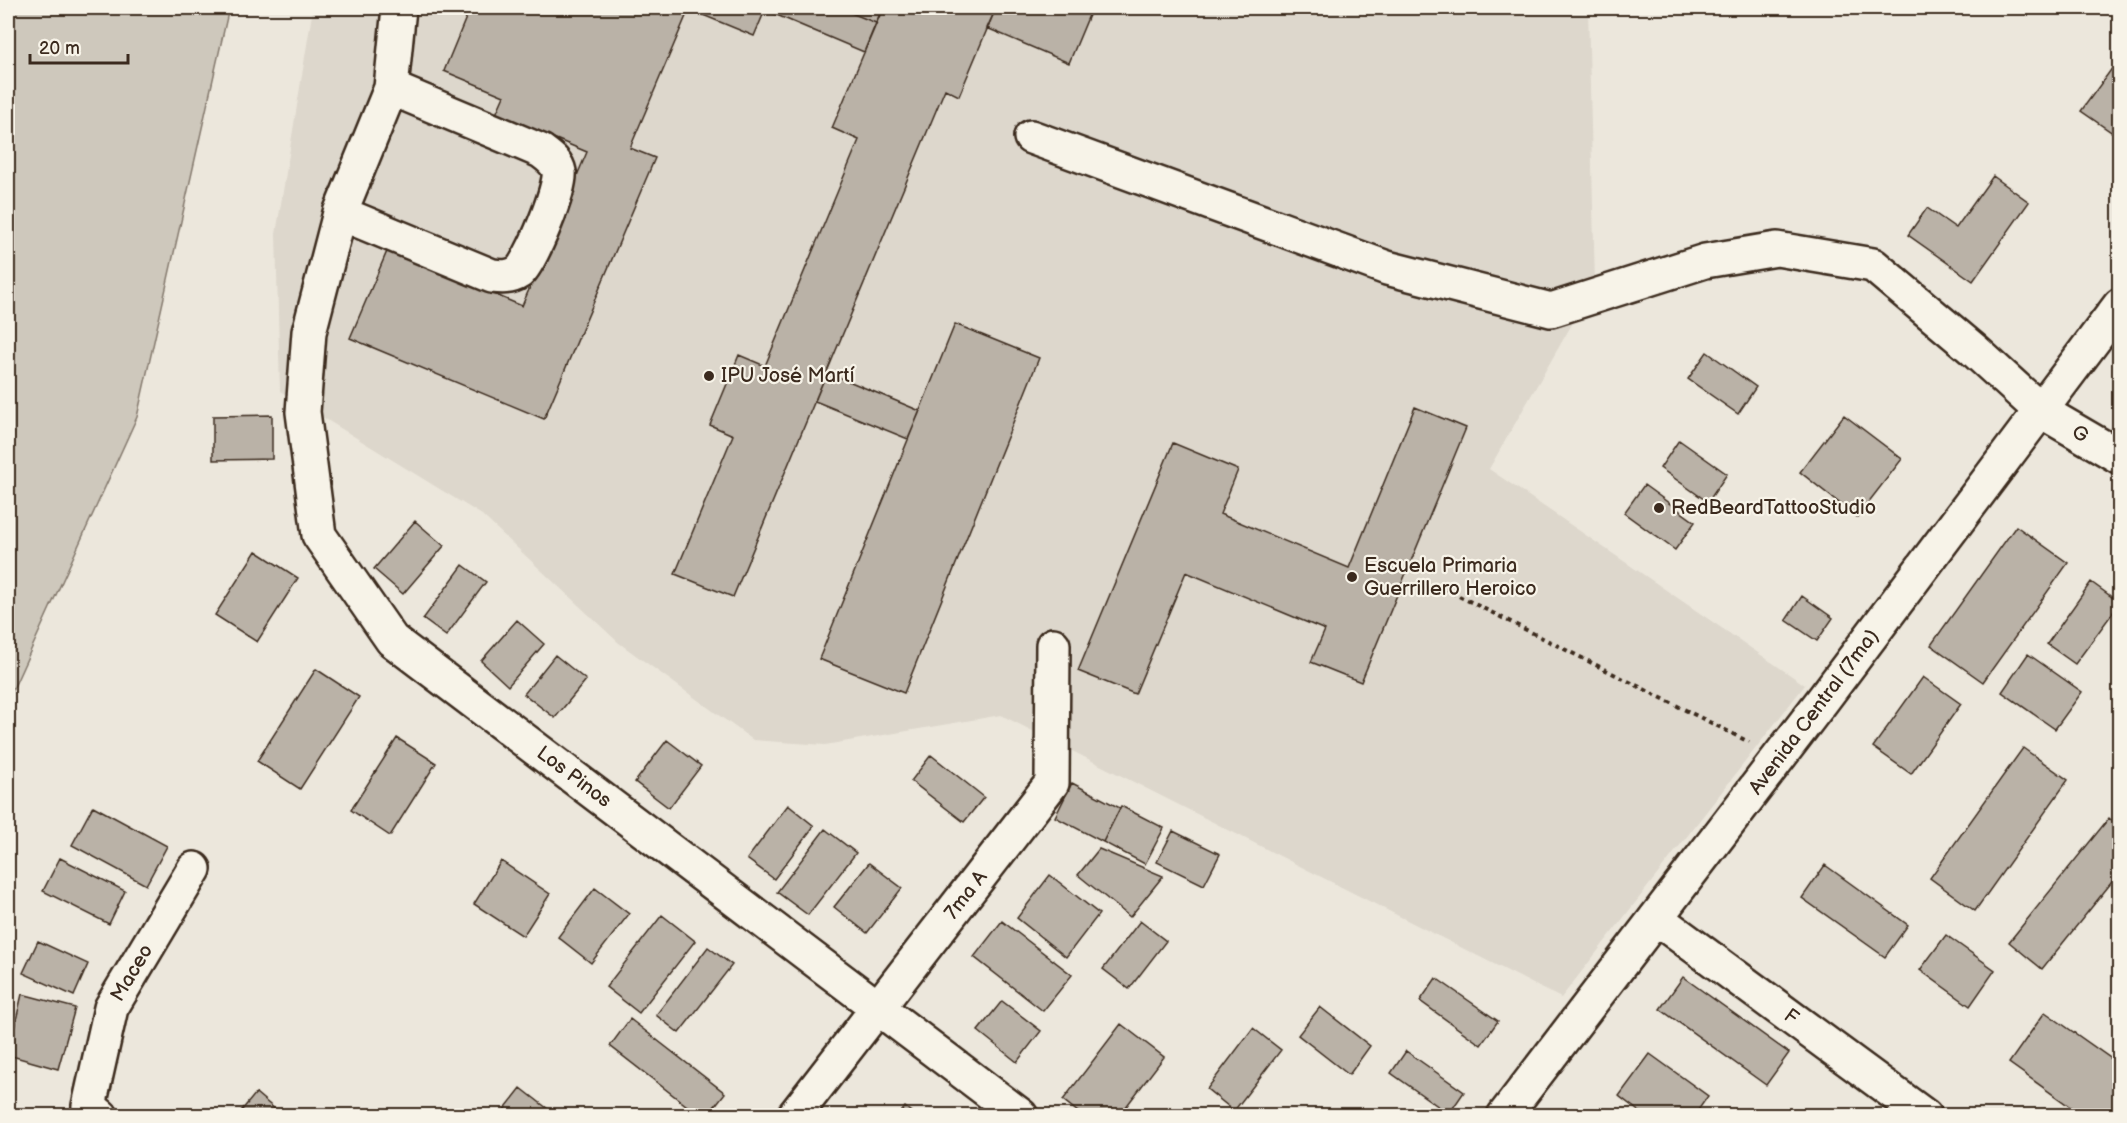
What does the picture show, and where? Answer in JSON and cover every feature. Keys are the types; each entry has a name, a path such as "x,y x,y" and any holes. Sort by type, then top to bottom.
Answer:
{"street":[{"name":"Los Pinos","path":"399,8 391,88 339,213 309,332 303,412 319,535 392,640 1021,1116"},
{"path":"339,213 492,276 505,278 518,272 530,256 558,188 559,172 554,160 542,151 391,88"},
{"name":"G","path":"1031,137 1387,268 1551,310 1705,261 1777,249 1873,265 1974,350 2041,411 2120,457"},
{"name":"Avenida Central (7ma)","path":"1504,1116 1779,757 2120,305"},
{"name":"7ma A","path":"794,1116 1052,783 1053,645"},
{"name":"Maceo","path":"101,1116 89,1106 111,1008 194,869"},
{"name":"F","path":"1656,918 1925,1116"}],"path":[{"path":"1443,588 1779,757"}],"shaded area":[{"path":"8,8 229,8 137,417 9,698 8,696"},
{"name":"IPU José Martí","path":"313,8 1588,8 1595,284 1489,469 1805,685 1561,998 1001,715 825,745 753,740 619,643 482,515 280,391 276,234"}],"building":[{"path":"470,8 501,8 513,13 516,8 689,9 630,148 655,158 544,419 350,338 388,249 522,306 587,152 496,114 504,96 444,71"},
{"path":"686,8 766,8 754,36"},
{"path":"766,8 839,8 876,23 864,52 765,10"},
{"path":"839,8 882,8 876,23"},
{"path":"883,8 996,8 959,96 945,89 733,597 675,574 733,435 710,425 739,355 765,366 859,140 832,128"},
{"path":"996,8 1092,8 1069,63 987,28"},
{"path":"2113,67 2120,72 2120,138 2081,111"},
{"path":"1993,176 2029,202 1973,281 1908,235 1927,208 1956,228"},
{"path":"955,324 1039,358 904,693 819,659"},
{"path":"1707,352 1756,387 1738,414 1688,379"},
{"path":"827,372 920,411 908,439 815,401"},
{"path":"1415,407 1466,428 1361,682 1311,662 1325,630 1186,572 1135,694 1078,671 1173,443 1238,470 1220,514 1349,568"},
{"path":"272,415 272,459 213,460 213,416"},
{"path":"1844,415 1902,459 1857,517 1800,472"},
{"path":"1679,440 1727,474 1708,502 1660,468"},
{"path":"1644,485 1695,522 1675,550 1624,513"},
{"path":"415,521 444,546 403,594 374,569"},
{"path":"2016,526 2068,563 1983,682 1931,645"},
{"path":"256,551 298,578 257,642 215,615"},
{"path":"463,565 486,582 446,636 423,619"},
{"path":"2091,582 2120,603 2075,664 2047,644"},
{"path":"1802,596 1833,618 1817,641 1786,620"},
{"path":"517,620 544,644 508,686 481,661"},
{"path":"2028,654 2082,692 2055,729 2002,692"},
{"path":"555,655 586,680 555,718 524,694"},
{"path":"316,669 359,697 300,789 257,761"},
{"path":"1923,677 1961,704 1911,774 1873,747"},
{"path":"397,738 436,763 390,836 351,810"},
{"path":"667,740 701,766 669,808 635,782"},
{"path":"2023,748 2068,780 1975,911 1930,878"},
{"path":"931,755 984,797 964,822 911,781"},
{"path":"1072,783 1120,808 1103,842 1055,817"},
{"path":"788,805 814,826 774,879 747,859"},
{"path":"93,806 167,846 146,885 72,845"},
{"path":"1121,806 1164,828 1145,864 1103,842"},
{"path":"2109,818 2120,827 2120,872 2042,969 2009,942"},
{"path":"825,829 856,853 808,915 777,892"},
{"path":"1173,831 1220,854 1204,885 1157,862"},
{"path":"1099,849 1163,876 1130,917 1078,875"},
{"path":"60,858 125,891 109,924 43,891"},
{"path":"501,861 550,894 523,936 474,904"},
{"path":"869,863 902,888 867,933 834,907"},
{"path":"1825,865 1908,925 1885,957 1802,898"},
{"path":"1050,875 1099,914 1066,957 1017,918"},
{"path":"595,888 629,914 591,963 558,937"},
{"path":"662,915 695,941 639,1013 606,987"},
{"path":"1002,921 1072,975 1043,1011 974,957"},
{"path":"1140,921 1166,941 1129,989 1103,969"},
{"path":"1946,935 1995,970 1970,1006 1920,970"},
{"path":"38,941 88,964 74,996 23,973"},
{"path":"708,947 732,965 679,1033 656,1015"},
{"path":"1683,977 1789,1053 1766,1085 1660,1009"},
{"path":"1436,978 1498,1021 1481,1045 1420,1001"},
{"path":"22,994 75,1008 58,1069 8,1055"},
{"path":"1002,1001 1041,1031 1017,1062 978,1031"},
{"path":"1320,1007 1370,1046 1349,1075 1298,1035"},
{"path":"2045,1012 2120,1065 2120,1116 2083,1116 2009,1063"},
{"path":"630,1019 725,1093 707,1116 700,1116 610,1046"},
{"path":"1121,1024 1164,1057 1119,1116 1083,1116 1063,1100"},
{"path":"1253,1028 1281,1050 1234,1111 1207,1089"},
{"path":"1406,1051 1464,1092 1449,1114 1391,1073"},
{"path":"1650,1054 1708,1096 1694,1116 1645,1116 1619,1096"},
{"path":"521,1088 557,1116 499,1116"},
{"path":"256,1093 283,1116 237,1116"},
{"path":"905,1107 916,1116 898,1116"}],"place":[{"name":"IPU José Martí","path":"709,376"},
{"name":"RedBeardTattooStudio","path":"1659,508"},
{"name":"Escuela Primaria Guerrillero Heroico","path":"1352,577"}]}
